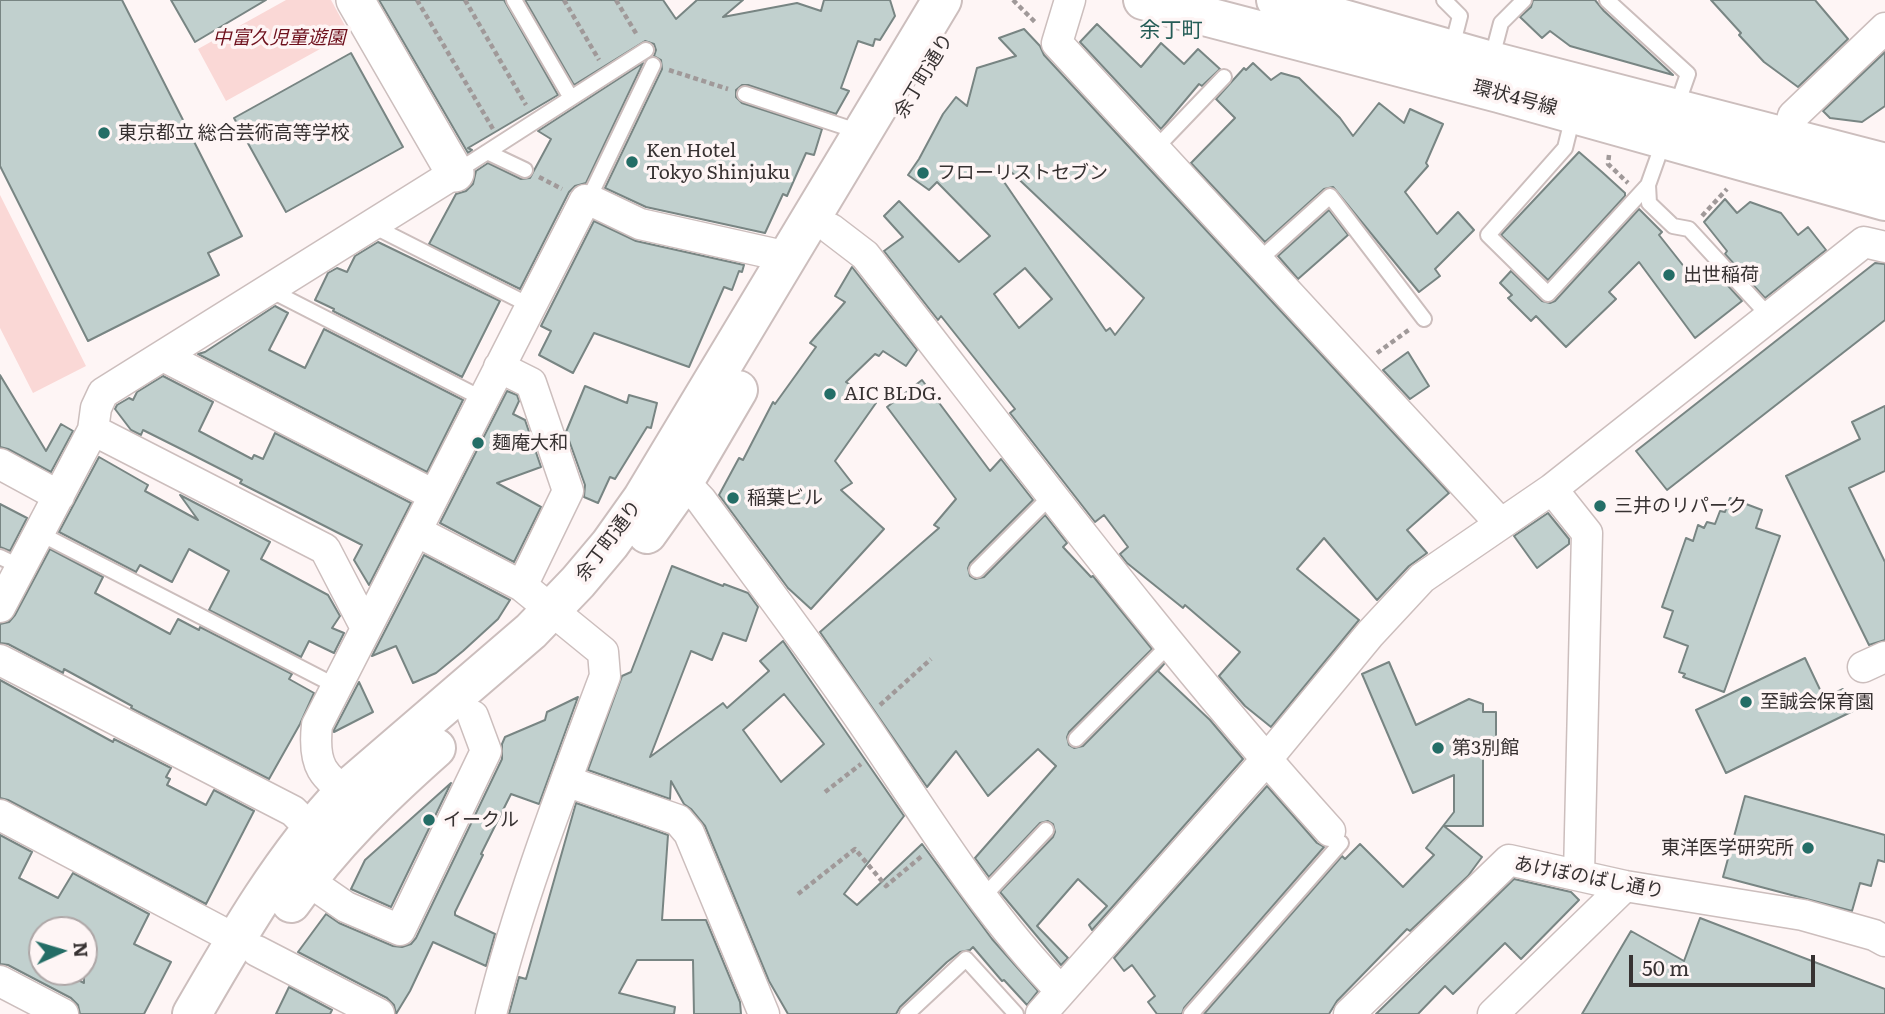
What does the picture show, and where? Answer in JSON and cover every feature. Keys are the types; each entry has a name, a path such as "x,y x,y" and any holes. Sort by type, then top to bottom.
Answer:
{"main road":[{"name":"余丁町通り","path":"192,1014 246,945 307,880 344,834 357,800 531,631 548,608 610,544 642,499 942,0"},
{"name":"余丁町通り","path":"223,1014 246,945 312,829 357,800 473,716 548,608 630,557 684,482 831,229 970,0"},
{"name":"環状4号線","path":"1143,0 1573,114 1787,139 1885,163"},
{"name":"環状4号線","path":"1276,0 1490,61 1885,201"}],"street":[{"path":"0,607 10,562 39,533 93,430 96,408 103,393 454,173 355,0"},
{"path":"1070,0 1057,43 1501,524"},
{"path":"1787,139 1793,116 1885,28"},
{"path":"357,800 320,767 314,748 317,725 585,200 640,224 788,257"},
{"path":"831,229 865,255 1170,644 1266,760 1336,837"},
{"path":"1041,1014 1266,760 1370,634 1422,578 1552,489 1864,242 1885,247"},
{"path":"163,356 434,495"},
{"path":"499,367 531,383 568,491 548,608"},
{"path":"93,430 325,549 366,628"},
{"path":"0,464 58,496"},
{"path":"684,482 701,499 1028,957 1061,991"},
{"path":"1552,489 1587,533 1579,875"},
{"path":"416,531 548,608 603,652 605,676 534,863 491,1014"},
{"path":"0,660 293,811 312,829"},
{"path":"307,880 346,907 400,930 486,751 473,716"},
{"path":"566,781 678,820 689,833 764,1014"},
{"path":"0,815 379,1014"},
{"name":"あけぼのばし通り","path":"1349,1014 1509,860 1625,886 1803,915 1874,935 1885,941"},
{"path":"1493,1014 1625,886"},
{"path":"0,981 63,1014"}],"lane":[{"path":"514,0 571,98"},
{"path":"1444,0 1460,16 1451,49"},
{"path":"1490,61 1501,23 1524,0"},
{"path":"1573,114 1565,148 1488,235 1548,294 1644,189 1688,74 1607,0"},
{"path":"454,173 646,50"},
{"path":"585,200 591,194 653,65"},
{"path":"1155,149 1224,76"},
{"path":"745,94 861,132"},
{"path":"487,152 525,170"},
{"path":"1644,189 1649,203 1673,226 1689,229 1769,316"},
{"path":"1258,261 1330,196 1424,319"},
{"path":"371,225 531,306"},
{"path":"268,289 483,399"},
{"path":"977,570 1053,494"},
{"path":"39,533 337,686"},
{"path":"1076,739 1170,644"},
{"path":"984,897 1046,830"},
{"path":"1191,1014 1336,837"},
{"path":"907,1014 966,959 1016,1014"}],"path":[{"path":"417,0 501,143"},
{"path":"465,0 535,121"},
{"path":"564,0 608,75"},
{"path":"615,0 646,50"},
{"path":"653,65 745,94"},
{"path":"1609,151 1608,163 1644,189"},
{"path":"525,170 585,200"},
{"path":"1689,229 1730,186"},
{"path":"1357,367 1424,319"},
{"path":"880,704 931,659"},
{"path":"825,792 880,749"},
{"path":"798,894 855,849 886,886 942,840"}],"green space":[{"name":"中富久児童遊園","path":"286,0 331,0 349,33 226,101 198,49"},
{"path":"0,195 86,366 33,393 0,328"}],"building":[{"name":"東京都立 総合芸術高等学校","path":"0,0 122,0 242,236 208,253 219,275 88,341 0,166"},
{"path":"171,0 266,0 195,42"},
{"path":"379,0 504,0 558,95 468,148 472,150 468,153"},
{"path":"525,0 663,0 676,19 697,0 743,0 723,17 797,3 821,11 824,0 890,0 895,16 880,40 875,39 873,46 858,41 841,88 849,91 836,114 748,85 742,85 736,90 736,97 742,103 822,129 814,155 806,153 787,196 783,194 765,233 646,207 605,188 662,69 661,60 654,56 654,44 645,41 574,85"},
{"path":"1533,0 1595,0 1673,75 1570,46 1550,31 1542,38 1520,17 1531,7"},
{"path":"1711,0 1815,0 1848,39 1798,87 1764,62"},
{"path":"1097,24 1141,67 1161,43 1184,64 1198,49 1220,69 1202,86 1199,84 1161,129 1080,42"},
{"path":"1024,29 1040,46 1044,55 1449,493 1407,530 1427,553 1409,566 1377,600 1324,538 1297,569 1359,620 1271,727 1245,706 1219,676 1240,652 1185,605 1183,608 1127,563 1120,554 1128,547 1104,515 1095,522 1010,413 1015,409 941,316 938,320 884,251 903,237 884,216 899,201 959,262 990,236 937,182 929,190 908,175 943,114 956,97 967,106 977,68 1016,56 999,38","holes":["1008,169 1144,298 1115,335 1110,328 1106,331 1000,176","1025,268 1052,299 1019,328 994,294"]},
{"path":"1885,52 1885,106 1862,122 1830,118 1823,111"},
{"path":"351,53 403,147 286,212 234,118"},
{"path":"643,63 586,183 575,186 569,192 520,289 429,244 456,194 466,191 473,184 476,171 488,163 521,179 530,178 551,139 538,131"},
{"path":"1253,63 1271,80 1281,73 1299,78 1340,118 1353,136 1379,103 1404,123 1410,109 1443,124 1426,163 1428,166 1405,192 1437,234 1458,212 1474,230 1435,269 1440,276 1419,292 1333,187 1324,189 1265,242 1191,163 1235,118 1216,99 1244,68 1246,70"},
{"path":"1579,152 1625,193 1625,196 1548,280 1501,235"},
{"path":"1725,199 1737,213 1750,202 1781,213 1798,235 1808,227 1826,250 1765,298 1725,254 1727,251 1704,222"},
{"path":"1639,209 1662,232 1659,235 1693,278 1709,265 1742,301 1695,338 1639,262 1609,292 1616,299 1566,347 1536,316 1531,321 1508,298 1512,295 1500,283 1511,271 1542,301 1555,301"},
{"path":"1329,210 1348,235 1298,279 1278,256"},
{"path":"594,221 636,241 744,265 732,290 724,287 689,367 594,333 573,373 539,355 551,331 541,326"},
{"path":"378,242 500,301 462,377 315,300 328,273 337,268 347,272 355,256"},
{"path":"1875,263 1885,264 1885,320 1667,490 1636,451"},
{"path":"852,267 917,350 906,366 883,351 879,356 875,354 846,382 876,403 835,461 852,483 841,490 884,529 811,609 788,588 719,495 739,458 743,460 773,402 775,404 816,347 810,343 845,302 835,296"},
{"path":"275,306 288,313 269,350 305,368 324,329 463,400 427,472 198,354"},
{"path":"1408,352 1429,386 1410,399 1383,370"},
{"path":"0,375 46,451 61,424 73,431 51,472 0,447"},
{"path":"163,376 213,402 199,431 252,459 254,455 263,459 275,433 411,503 369,585 354,560 362,545 143,430 141,435 131,430 115,409 117,405 129,398 133,400 137,392"},
{"path":"922,380 990,471 1001,459 1033,500 970,563 970,576 975,579 984,577 1045,515 1067,543 1063,547 1091,577 1093,576 1152,649 1069,732 1069,745 1074,748 1083,746 1164,664 1158,671 1210,720 1243,759 1092,930 1089,925 1107,906 1078,879 1037,926 1068,958 1061,965 1000,892 1053,837 1053,824 1048,821 1040,823 989,877 975,858 1056,766 1038,749 988,796 956,751 927,787 820,632 939,528 934,525 956,499 887,407"},
{"path":"585,386 627,403 629,395 657,403 651,428 647,427 615,479 610,477 598,503 584,497 585,485 566,432"},
{"path":"507,391 517,395 519,401 513,414 525,420 541,467 497,483 541,507 514,562 440,523"},
{"path":"1885,406 1885,471 1849,488 1885,562 1885,640 1869,645 1786,476 1860,439 1852,422"},
{"path":"99,457 148,485 145,491 198,520 180,495 270,542 261,559 328,595 340,616 332,628 344,633 334,653 309,641 301,657 209,610 229,571 189,549 172,582 140,565 136,572 59,532"},
{"path":"1730,498 1762,510 1756,528 1780,536 1724,692 1683,677 1685,674 1679,672 1688,646 1664,637 1673,611 1662,607 1686,538 1693,541 1698,525 1704,528 1707,522 1715,524 1720,511 1725,512"},
{"path":"0,504 27,518 10,551 0,547"},
{"path":"1548,513 1569,539 1569,544 1537,568 1514,536"},
{"path":"50,549 103,577 95,593 170,634 178,619 199,630 200,627 292,674 289,679 314,693 269,779 131,708 132,706 64,669 63,673 8,644 0,643 0,624 9,622 15,615"},
{"path":"424,555 510,600 498,619 463,651 436,673 413,683 396,646 372,656"},
{"path":"672,566 748,593 758,607 746,641 723,633 712,660 691,651 650,757 723,703 727,708 769,671 760,661 783,641 904,816 844,894 857,905 922,844 992,939 1038,991 1027,1005 973,947 960,952 947,962 896,1014 788,1014 769,981 705,826 684,804 671,781 670,799 588,770 622,676 631,672","holes":["784,694 824,744 781,782 743,730"]},
{"path":"1805,658 1824,698 1843,689 1853,711 1726,773 1696,710"},
{"path":"1389,662 1416,725 1469,699 1483,704 1483,712 1496,712 1496,738 1483,738 1483,826 1444,826 1482,857 1468,876 1410,931 1407,929 1337,1001 1329,1014 1204,1014 1342,856 1345,859 1360,844 1403,887 1434,855 1426,848 1454,812 1454,775 1413,793 1362,674"},
{"path":"0,680 113,742 114,739 171,768 166,777 170,779 167,785 206,805 214,790 254,811 206,904 0,798"},
{"path":"359,682 373,712 334,732 334,730"},
{"path":"578,697 539,804 511,794 455,912 455,915 495,934 486,966 433,942 396,1014 394,1005 387,998 298,952 326,914 339,923 393,946 411,944 502,759 505,737 545,720 547,712"},
{"path":"451,783 391,907 351,889 365,860"},
{"path":"1267,786 1317,843 1324,847 1184,1008 1182,1014 1157,1014 1148,1002 1155,996 1132,965 1124,971 1114,958"},
{"name":"東洋医学研究所","path":"1745,796 1885,835 1885,862 1878,860 1871,886 1860,883 1852,911 1723,877"},
{"path":"576,803 668,835 662,920 706,920 740,1002 741,1014 694,1014 693,960 637,960 619,993 675,1007 674,1014 509,1014 519,977 526,979"},
{"path":"0,835 32,852 19,878 58,898 73,873 149,914 134,944 171,962 144,1014 80,1014 78,1005 71,998 48,986 98,986 98,916 28,916 28,975 8,965 0,964"},
{"path":"1514,879 1571,892 1579,900 1521,959 1505,943 1453,994 1445,986 1418,1014 1376,1014"},
{"path":"1700,918 1885,989 1885,1014 1582,1014 1631,931 1684,961"},
{"path":"289,987 332,1010 330,1014 276,1014"}],"place":[{"name":"東京都立 総合芸術高等学校","path":"104,133"},
{"name":"Ken Hotel Tokyo Shinjuku","path":"632,162"},
{"name":"フローリストセブン","path":"923,173"},
{"name":"出世稲荷","path":"1669,275"},
{"name":"AIC BLDG.","path":"830,394"},
{"name":"麺庵大和","path":"478,443"},
{"name":"稲葉ビル","path":"733,498"},
{"name":"三井のリパーク","path":"1600,506"},
{"name":"至誠会保育園","path":"1746,702"},
{"name":"第3別館","path":"1438,748"},
{"name":"イークル","path":"429,820"},
{"name":"東洋医学研究所","path":"1808,848"}],"district":[{"name":"余丁町","path":"1171,31"}]}
